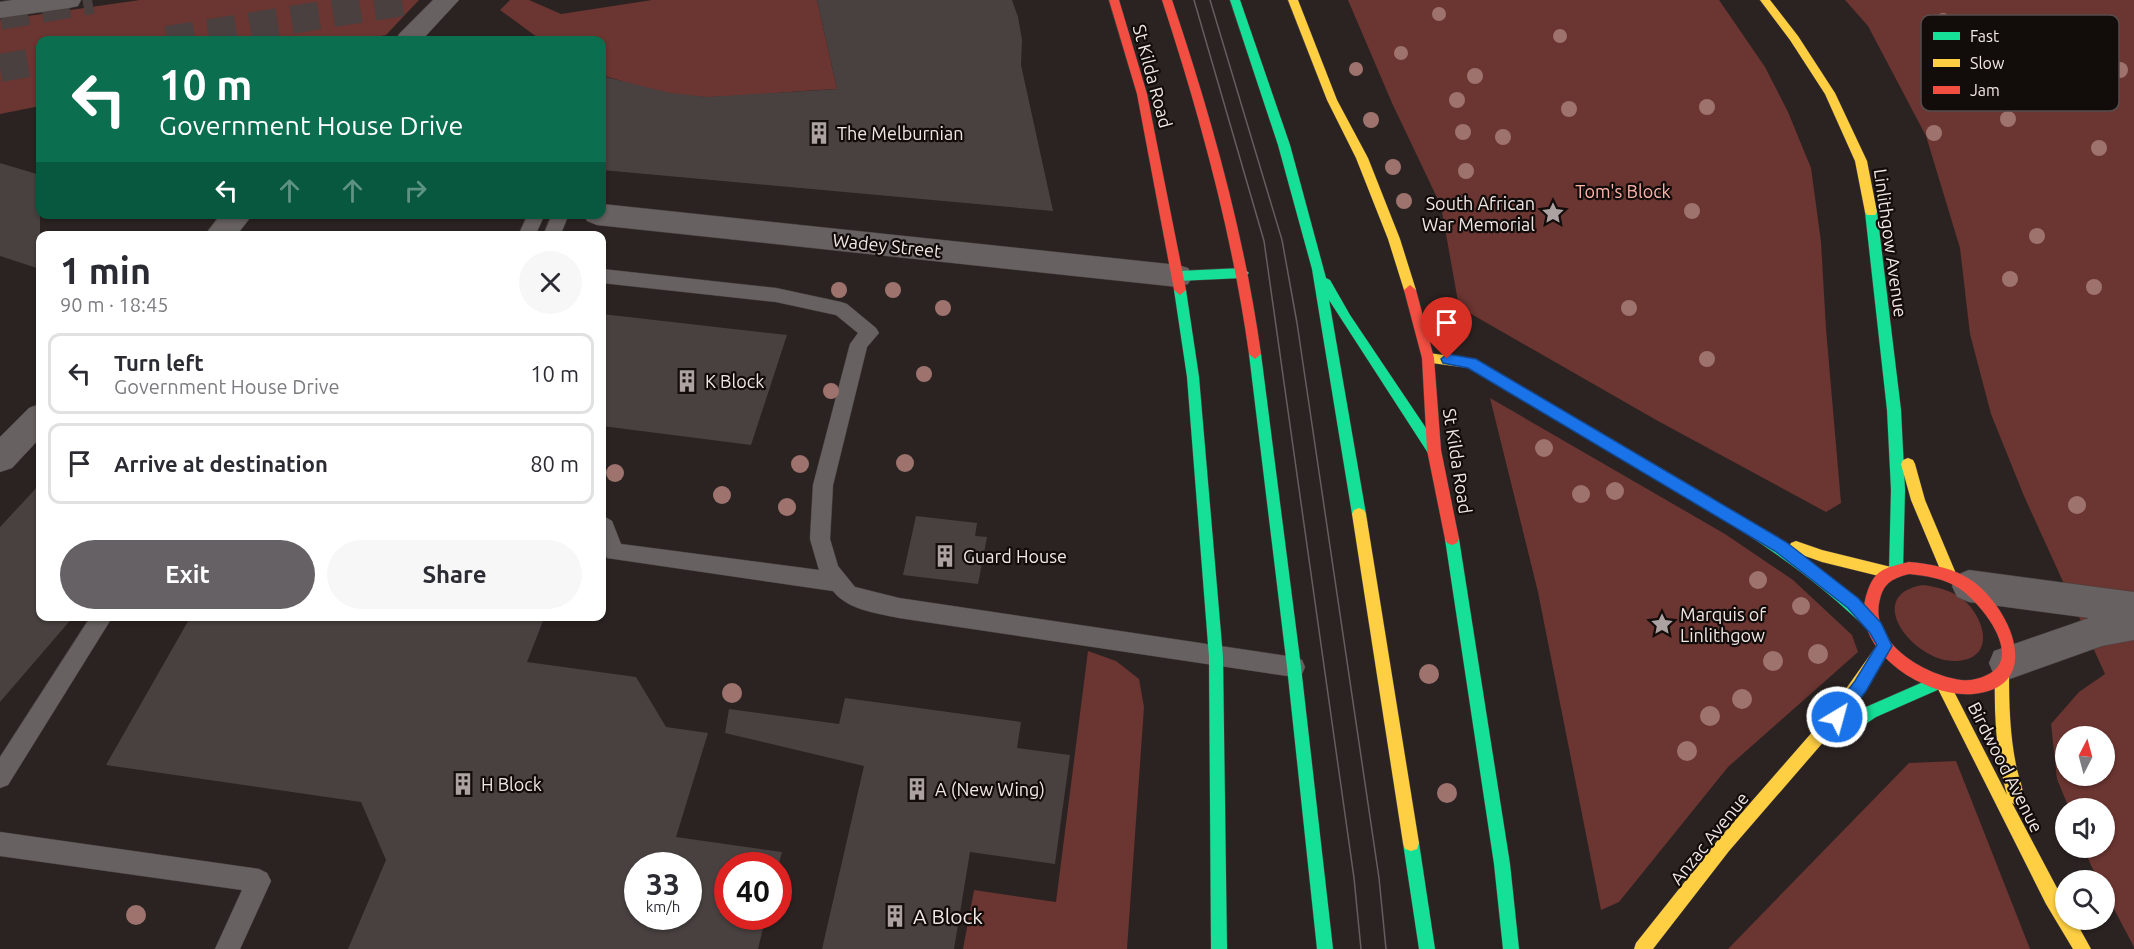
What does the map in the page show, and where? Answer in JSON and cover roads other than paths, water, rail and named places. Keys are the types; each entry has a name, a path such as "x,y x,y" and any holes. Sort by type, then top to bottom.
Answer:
{"main road":[{"name":"St Kilda Road","path":"1114,0 1142,94 1178,276 1194,388 1216,657 1219,949"},
{"name":"St Kilda Road","path":"1167,0 1198,91 1219,165 1243,273 1294,667 1325,949"},
{"path":"1235,0 1284,145 1318,269 1393,722 1427,949"},
{"name":"St Kilda Road","path":"1293,0 1332,100 1362,158 1394,239 1428,358 1434,450 1451,530 1502,864 1511,949"},
{"name":"Linlithgow Avenue","path":"1765,0 1794,38 1830,93 1861,161 1871,211 1894,410 1898,490 1894,572"},
{"path":"1318,269 1346,318 1434,450"},
{"path":"1178,276 1243,273"},
{"path":"1428,358 1471,363 1732,516 1818,573 1853,603 1876,628"},
{"name":"Linlithgow Avenue","path":"1894,410 1918,500 1960,581"},
{"path":"1732,516 1798,548 1894,572"},
{"path":"1910,568 1932,570 1960,581 1992,607 2007,631 2010,648 2005,668 1979,687 1959,688 1940,684 1915,673 1885,646 1872,619 1870,600 1877,584 1894,572 1910,568"},
{"name":"Anzac Avenue","path":"1655,943 1722,848 1771,790 1808,754 1860,686 1885,646"},
{"name":"Birdwood Avenue","path":"2005,668 2000,710 2014,792 2052,898"},
{"name":"Birdwood Avenue","path":"1940,684 2052,898 2083,949"},
{"name":"Anzac Avenue","path":"1808,754 1871,712 1940,684"}],"street":[{"path":"0,10 69,0"},
{"path":"412,36 447,0"},
{"name":"Wadey Street","path":"606,215 1178,276"},
{"path":"223,231 234,219"},
{"path":"0,458 36,421"},
{"path":"1960,581 2134,608"},
{"path":"2005,668 2102,630 2134,624"}],"lane":[{"path":"606,276 787,298 841,309 870,333 859,344 849,374 823,485 820,539 829,570 848,594 898,608 1294,667"},
{"path":"606,530 614,552 837,582"},
{"path":"0,777 101,621"},
{"path":"0,844 259,881 227,949"}],"tunnel":[{"path":"0,16 92,0"},
{"path":"192,36 415,0"},
{"path":"0,68 36,62"}],"tram line":[{"path":"1194,0 1264,241 1354,878 1361,949"},
{"path":"1210,0 1282,240 1297,323 1379,878 1386,949"}],"place":[{"name":"The Melburnian","path":"819,133"},
{"name":"South African War Memorial","path":"1553,213"},
{"name":"K Block","path":"687,381"},
{"name":"Guard House","path":"945,556"},
{"name":"Marquis of Linlithgow","path":"1662,624"},
{"name":"H Block","path":"463,784"},
{"name":"A (New Wing)","path":"917,789"},
{"name":"A Block","path":"895,916"}],"park label":[{"name":"Tom's Block","path":"1623,191"}]}
